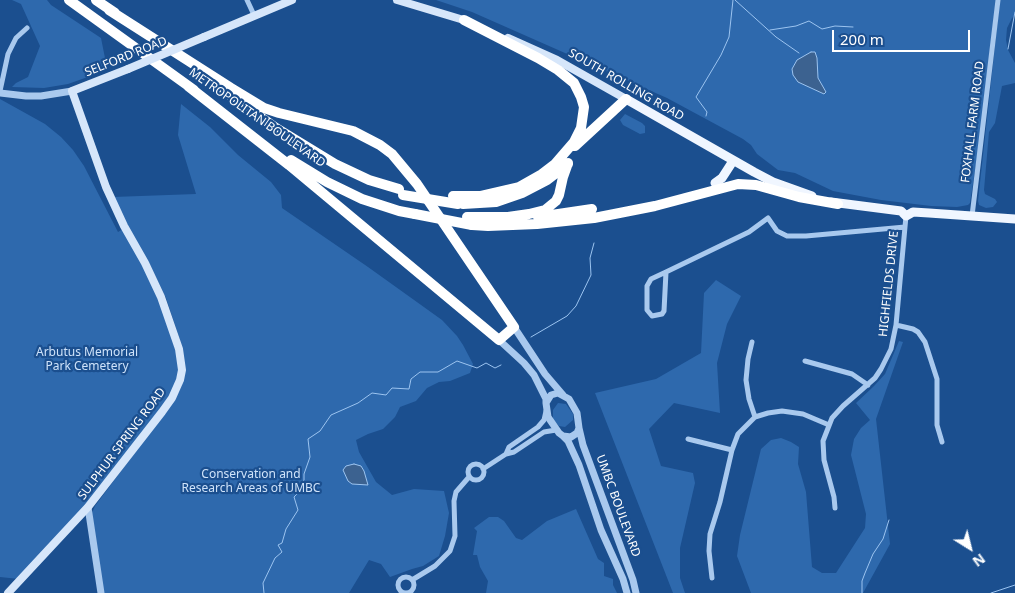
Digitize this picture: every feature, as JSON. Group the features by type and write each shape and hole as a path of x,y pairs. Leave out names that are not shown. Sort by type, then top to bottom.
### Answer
{"highway":[{"name":"METROPOLITAN BOULEVARD","path":"68,0 266,142 327,182 362,199 398,211 509,226 566,222 646,208 685,198"},
{"name":"METROPOLITAN BOULEVARD","path":"96,0 276,128 335,164 401,192 436,195 456,200 480,196 508,190 531,181 555,164"},
{"path":"110,10 264,108 288,116 352,131 392,154 418,184 514,327 500,340 289,165 188,86"},
{"path":"464,20 538,58 558,70 574,83 584,107 581,128 574,142 555,164"},
{"path":"555,164 626,99"},
{"path":"456,200 488,203 516,195 547,180 568,163 559,195 556,201 545,210 529,214 469,221"},
{"path":"685,198 715,183"},
{"path":"685,198 728,186 748,184 764,186 799,197 838,204"},
{"path":"469,221 509,221 592,209"}],"main road":[{"path":"254,15 292,0"},
{"name":"SOUTH ROLLING ROAD","path":"397,0 464,20 543,53 733,161 788,188 847,208 906,216 946,214"},
{"name":"SELFORD ROAD","path":"72,91 254,15"},
{"name":"SULPHUR SPRING ROAD","path":"8,593 88,507 172,398 182,370 179,349 161,297 106,187 72,91"},
{"path":"715,183 722,178 733,161"},
{"name":"SOUTH ROLLING ROAD","path":"838,204 844,202 933,210 946,214 1015,219"}],"street":[{"path":"247,0 254,15"},
{"name":"FOXHALL FARM ROAD","path":"972,216 998,0"},
{"path":"0,92 8,54 16,38 27,28"},
{"name":"SELFORD ROAD","path":"0,92 41,96 72,91"},
{"name":"HIGHFIELDS DRIVE","path":"835,508 822,451 823,441 829,425 837,412 868,384 881,369 891,349 896,325 906,216"},
{"path":"666,272 664,311 662,314 652,316 646,310 647,286 651,279 749,232 768,218 777,231 787,236 905,227"},
{"path":"896,325 913,329 918,332 925,342 937,379 937,425 942,442"},
{"path":"514,327 545,374 574,406 579,420 579,428 575,435 563,436 550,422 546,411"},
{"path":"500,340 534,375 546,399 544,420 538,427 509,447 506,454"},
{"path":"752,342 746,380 749,399 755,417"},
{"path":"805,361 852,374 868,384"},
{"path":"546,403 553,394 563,395"},
{"path":"712,578 708,551 710,534 738,434 755,417 768,413 791,412 803,414 829,425"},
{"name":"UMBC BOULEVARD","path":"579,428 583,445 633,580 636,593"},
{"path":"483,469 506,454 514,452 544,432 556,430"},
{"name":"UMBC BOULEVARD","path":"563,436 568,441 579,465 601,530 628,593"},
{"path":"688,439 732,450"},
{"path":"412,580 445,557 452,547 455,536 454,501 456,492 469,477 468,470 472,466 477,465 483,469"},
{"path":"469,477 476,480 481,478 484,474 483,469"},
{"path":"88,507 101,593"}],"green space":[{"path":"12,0 47,0 51,5 101,38 107,68 99,73 68,84 44,88 12,87 28,77 40,46 21,4"},
{"path":"436,0 996,0 970,203 957,207 931,206 881,200 833,191 795,173 778,170 757,154 751,145 743,139 667,98 472,12"},
{"path":"1000,0 1015,0 1015,15 1007,28 1006,40 1008,50 1015,63 1015,83 1002,86 995,123 989,132 984,190 985,194 997,202 993,207 986,208 979,205 978,201"},
{"name":"Arbutus Memorial Park Cemetery","path":"0,99 45,124 61,137 84,166 118,232 123,229 143,264 159,299 179,361 178,378 170,396 89,502 19,579 0,577"},
{"name":"Conservation and Research Areas of UMBC","path":"181,104 210,127 238,155 271,182 281,195 282,208 442,320 457,336 473,364 470,373 450,381 439,382 427,388 416,401 400,407 395,417 383,429 356,440 359,452 376,482 392,495 414,489 444,491 449,513 445,536 439,556 423,566 390,577 381,564 369,560 349,593 103,593 92,513 95,506 176,397 182,385 180,340 166,298 113,197 196,194 178,135"},
{"path":"625,114 642,123 645,126 645,133 640,134 623,125 620,120"},
{"path":"716,280 741,296 727,324 717,363 720,413 674,403 649,429 661,466 693,473 695,483 680,548 680,578 685,593 673,593 595,393 656,379 701,353 704,293"},
{"path":"899,341 903,342 876,419 890,544 863,593 751,593 737,556 740,535 761,449 771,440 781,438 799,447 798,464 806,492 812,567 822,573 836,573 865,528 866,514 851,455 854,439 861,428 870,420 856,403 885,374"},
{"path":"558,403 566,404 573,414 573,420 565,427 559,426 553,420 553,410"},
{"path":"576,509 598,559 604,563 604,576 613,579 613,585 617,593 486,593 488,581 480,567 477,555 473,555 477,531 474,528 489,517 498,517 504,521 516,538 522,540 547,521"}],"shaded area":[{"path":"811,52 815,52 817,58 818,78 826,92 824,94 798,82 793,75 792,69 797,60"},
{"path":"354,464 361,466 368,485 352,484 348,481 343,470 346,466"}],"waterway":[{"path":"706,116 707,112 696,97 721,55 729,37 733,0"},
{"path":"735,0 776,37 799,53"},
{"path":"1008,49 1015,12"},
{"path":"770,30 796,26 809,21 822,29 835,26 853,27"},
{"path":"531,337 567,316 576,306 591,275 590,258 594,243"},
{"path":"264,593 263,583 275,558 282,552 278,545 282,543 286,529 298,510 294,497 304,480 304,474 310,457 308,439 320,431 331,415 358,403 372,393 386,395 392,388 409,389 411,379 420,372 438,372 457,361 477,368 486,363 495,368 501,365"},
{"path":"862,593 862,581 873,554 883,539 889,520"},
{"path":"991,593 1015,585"}]}
